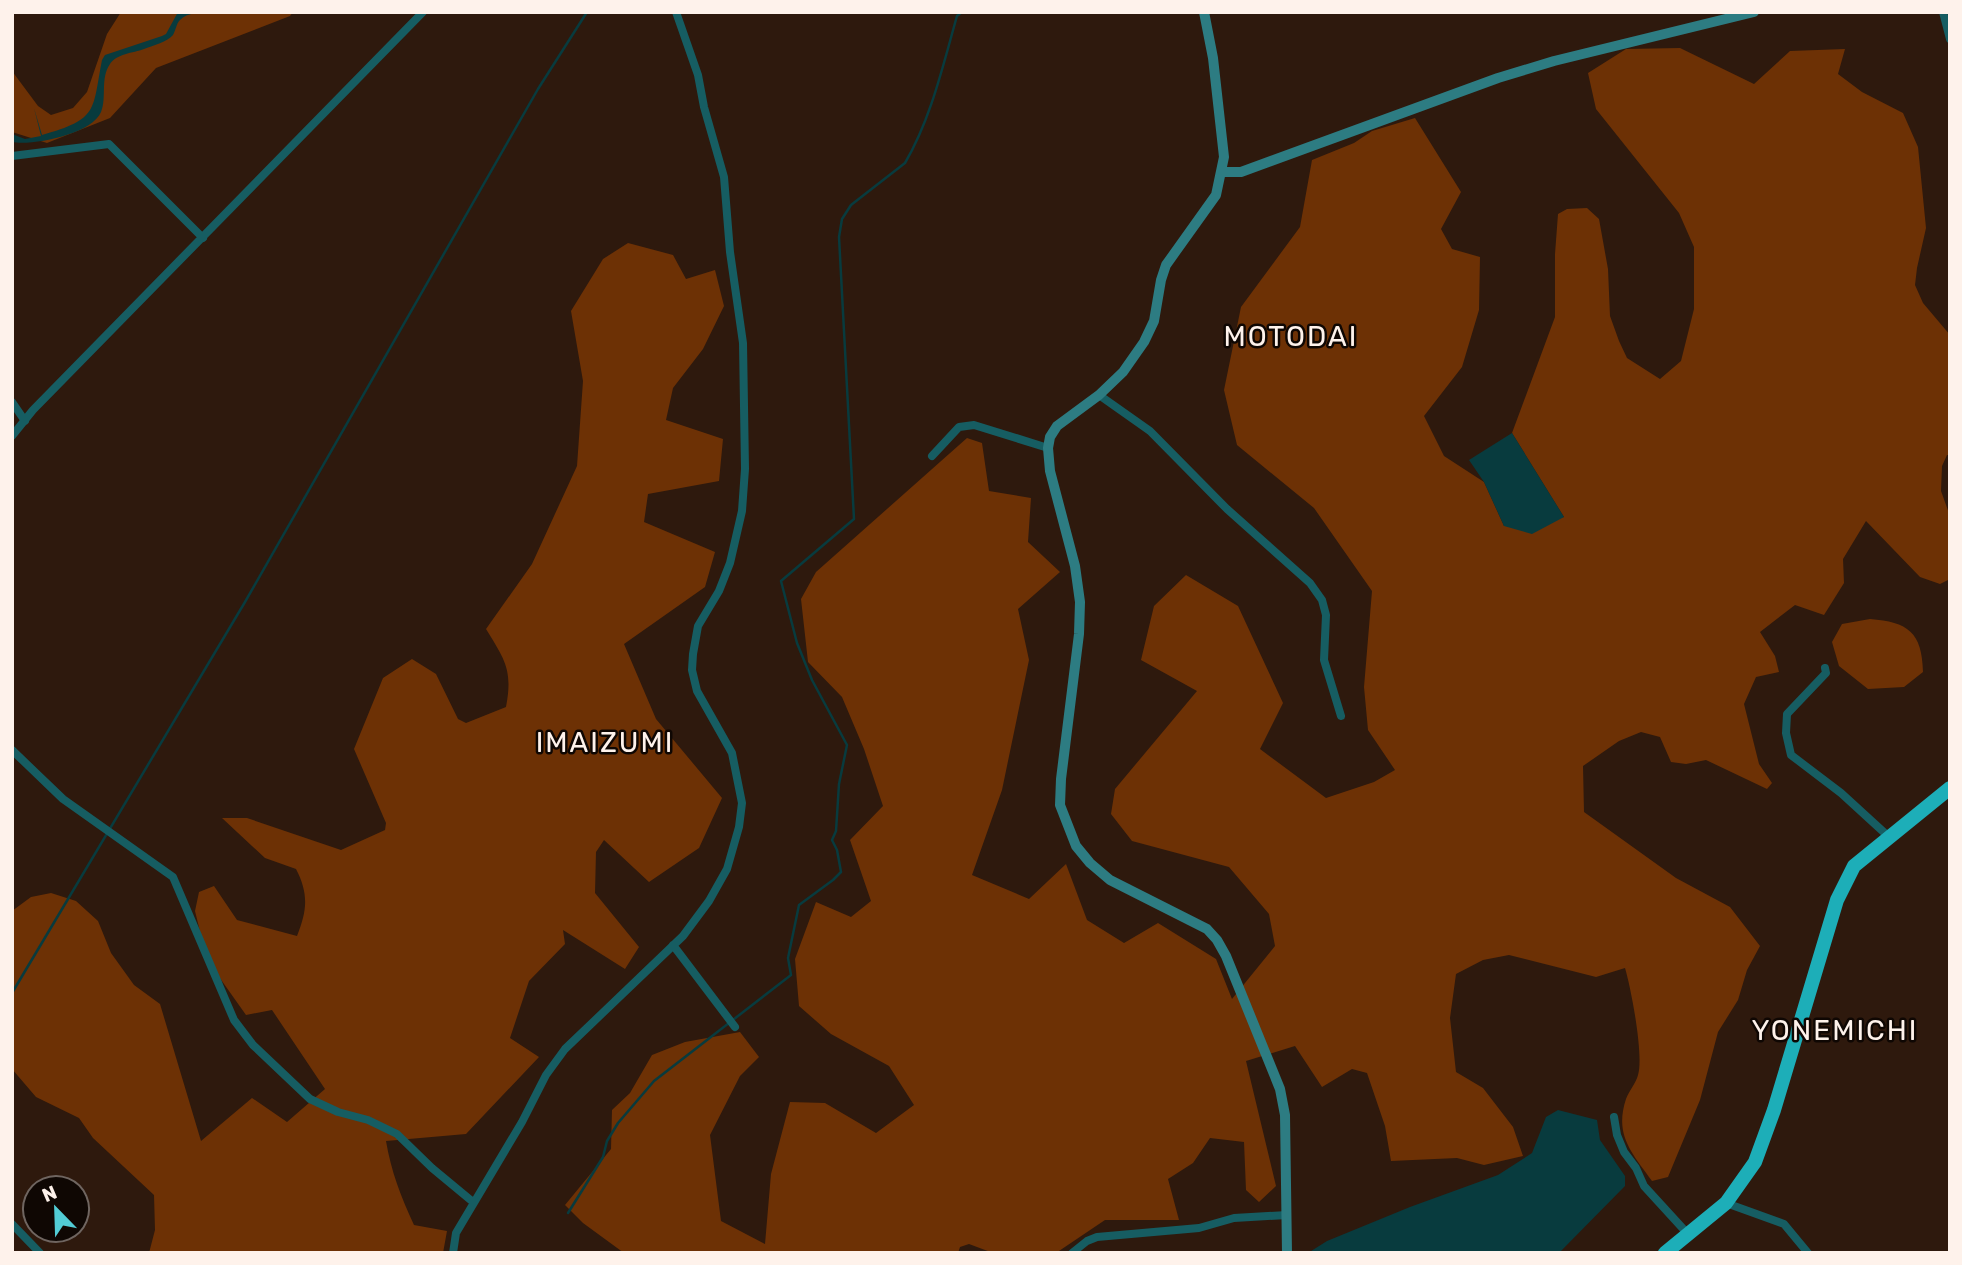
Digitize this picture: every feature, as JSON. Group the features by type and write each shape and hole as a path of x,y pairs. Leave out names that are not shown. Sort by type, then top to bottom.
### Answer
{"highway":[{"path":"1665,1253 1726,1203 1755,1162 1774,1110 1836,900 1854,866 1950,788"}],"street":[{"path":"12,436 423,12"},
{"path":"453,1253 456,1233 510,1143 546,1075 565,1049 673,945 695,920 714,893 732,855 739,827 742,803 732,753 697,691 692,670 698,626 719,591 730,563 742,511 745,469 743,343 730,252 724,177 698,75 676,12"},
{"path":"1203,12 1213,58 1224,157 1216,195 1167,265 1161,280 1154,321 1144,342 1123,372 1099,396 1057,426 1050,437 1048,448 1050,471 1075,565 1080,602 1060,805 1076,846 1090,863 1110,880 1207,929 1226,956 1280,1089 1285,1115 1287,1253"},
{"path":"1222,172 1241,172 1486,82 1554,61 1754,12"},
{"path":"1943,12 1950,39"},
{"path":"12,156 109,144 203,238"},
{"path":"1099,396 1150,431 1227,509 1310,583 1322,600 1326,615 1324,660 1341,716"},
{"path":"12,402 25,421"},
{"path":"932,456 950,434 960,427 974,425 1048,448"},
{"path":"1825,668 1826,673 1812,691 1787,714 1786,733 1791,755 1841,793 1888,836"},
{"path":"12,750 63,799 173,877 234,1020 253,1045 310,1099 397,1133 432,1168 473,1202"},
{"path":"673,945 735,1027"},
{"path":"1614,1116 1617,1135 1624,1152 1636,1168 1644,1186 1687,1233"},
{"path":"1726,1203 1784,1224 1808,1253"},
{"path":"1072,1253 1097,1237 1199,1228 1234,1218 1287,1215"},
{"path":"12,1224 40,1253"}],"shaded area":[{"path":"121,12 293,12 290,16 156,68 110,118 47,143 12,132 12,71 38,106 51,115 73,108 87,92 107,34"},
{"path":"1680,48 1754,84 1790,51 1845,49 1838,74 1862,92 1903,113 1918,147 1926,228 1915,285 1923,303 1950,335 1950,455 1947,455 1942,466 1941,491 1950,516 1950,579 1940,584 1920,577 1866,521 1843,559 1844,583 1824,615 1795,605 1760,632 1775,656 1779,672 1756,677 1744,704 1759,764 1772,783 1767,789 1706,760 1686,764 1671,762 1660,737 1641,732 1619,741 1583,766 1584,812 1676,878 1730,907 1760,946 1747,970 1738,1000 1718,1032 1700,1100 1668,1177 1652,1181 1632,1152 1624,1133 1623,1112 1639,1066 1636,1022 1625,968 1596,977 1509,955 1483,960 1456,974 1450,1018 1456,1072 1483,1088 1513,1127 1523,1156 1484,1165 1457,1158 1391,1161 1385,1126 1367,1073 1352,1069 1322,1087 1295,1046 1246,1061 1276,1186 1259,1202 1246,1190 1244,1142 1210,1138 1193,1163 1168,1179 1179,1220 1105,1220 1056,1253 993,1253 969,1244 960,1247 958,1253 624,1253 583,1223 565,1205 611,1149 612,1110 630,1093 652,1055 685,1042 740,1032 759,1057 740,1076 710,1135 721,1221 765,1244 771,1174 790,1102 825,1103 876,1133 914,1105 889,1066 831,1034 799,1006 795,959 816,902 851,917 871,901 850,840 883,806 864,749 842,697 808,662 801,599 816,572 967,438 982,443 989,491 1031,498 1028,542 1060,572 1018,609 1029,660 1002,790 972,875 1029,899 1066,864 1087,920 1124,943 1158,923 1216,959 1232,999 1275,946 1269,914 1229,867 1132,841 1111,814 1115,789 1197,691 1141,660 1154,606 1186,575 1238,606 1283,703 1260,749 1326,798 1374,782 1395,770 1368,730 1364,687 1372,591 1314,508 1237,445 1224,390 1241,307 1300,227 1312,160 1354,143 1372,131 1415,118 1461,192 1441,229 1452,249 1480,257 1479,310 1462,367 1424,416 1444,456 1484,482 1504,526 1564,517 1512,433 1555,317 1558,214 1567,209 1587,208 1599,219 1608,269 1610,316 1627,358 1660,379 1681,361 1694,309 1694,247 1679,213 1596,109 1588,73 1626,49"},
{"path":"628,243 673,255 686,279 715,270 724,306 703,349 673,388 666,420 723,439 719,481 648,494 644,522 715,552 705,587 624,644 656,719 722,798 699,848 649,882 604,840 596,852 595,893 639,947 625,969 563,930 565,944 529,981 510,1038 539,1057 466,1134 386,1141 397,1184 414,1225 447,1231 443,1253 149,1253 155,1230 154,1195 93,1138 79,1118 36,1097 12,1069 12,911 31,897 51,893 76,901 98,921 111,953 134,985 160,1004 201,1141 252,1098 287,1122 325,1089 272,1010 246,1015 207,960 195,911 199,892 214,886 237,920 297,936 305,910 305,895 296,869 265,858 222,818 247,818 341,850 385,830 386,823 354,749 383,678 412,659 436,674 458,719 466,723 506,707 509,684 506,666 486,629 532,564 577,466 583,381 571,311 603,259"},
{"path":"1870,619 1894,623 1916,638 1920,647 1923,672 1904,687 1868,689 1839,666 1832,642 1842,624"}],"water":[{"path":"178,12 211,12 183,17 167,40 120,56 113,61 105,75 103,106 95,120 86,127 61,137 34,142 12,142 12,134 25,139 41,136 34,108 42,135 83,118 94,102 105,55 166,34"},
{"path":"1512,433 1564,517 1532,534 1504,526 1484,482 1469,460"},
{"path":"1558,1110 1597,1120 1600,1140 1625,1176 1625,1186 1559,1253 1308,1253 1327,1241 1498,1175 1532,1153 1546,1117"}],"waterway":[{"path":"12,993 245,602 538,89 587,12"},
{"path":"568,1213 603,1157 607,1141 618,1123 654,1081 791,975 788,958 799,905 841,872 837,850 832,840 836,831 839,784 847,745 812,680 797,643 781,581 854,519 839,237 842,219 851,205 905,163 929,110 957,16 962,12"}],"district":[{"name":"MOTODAI","path":"1291,336"},
{"name":"IMAIZUMI","path":"605,742"},
{"name":"YONEMICHI","path":"1835,1030"}]}
